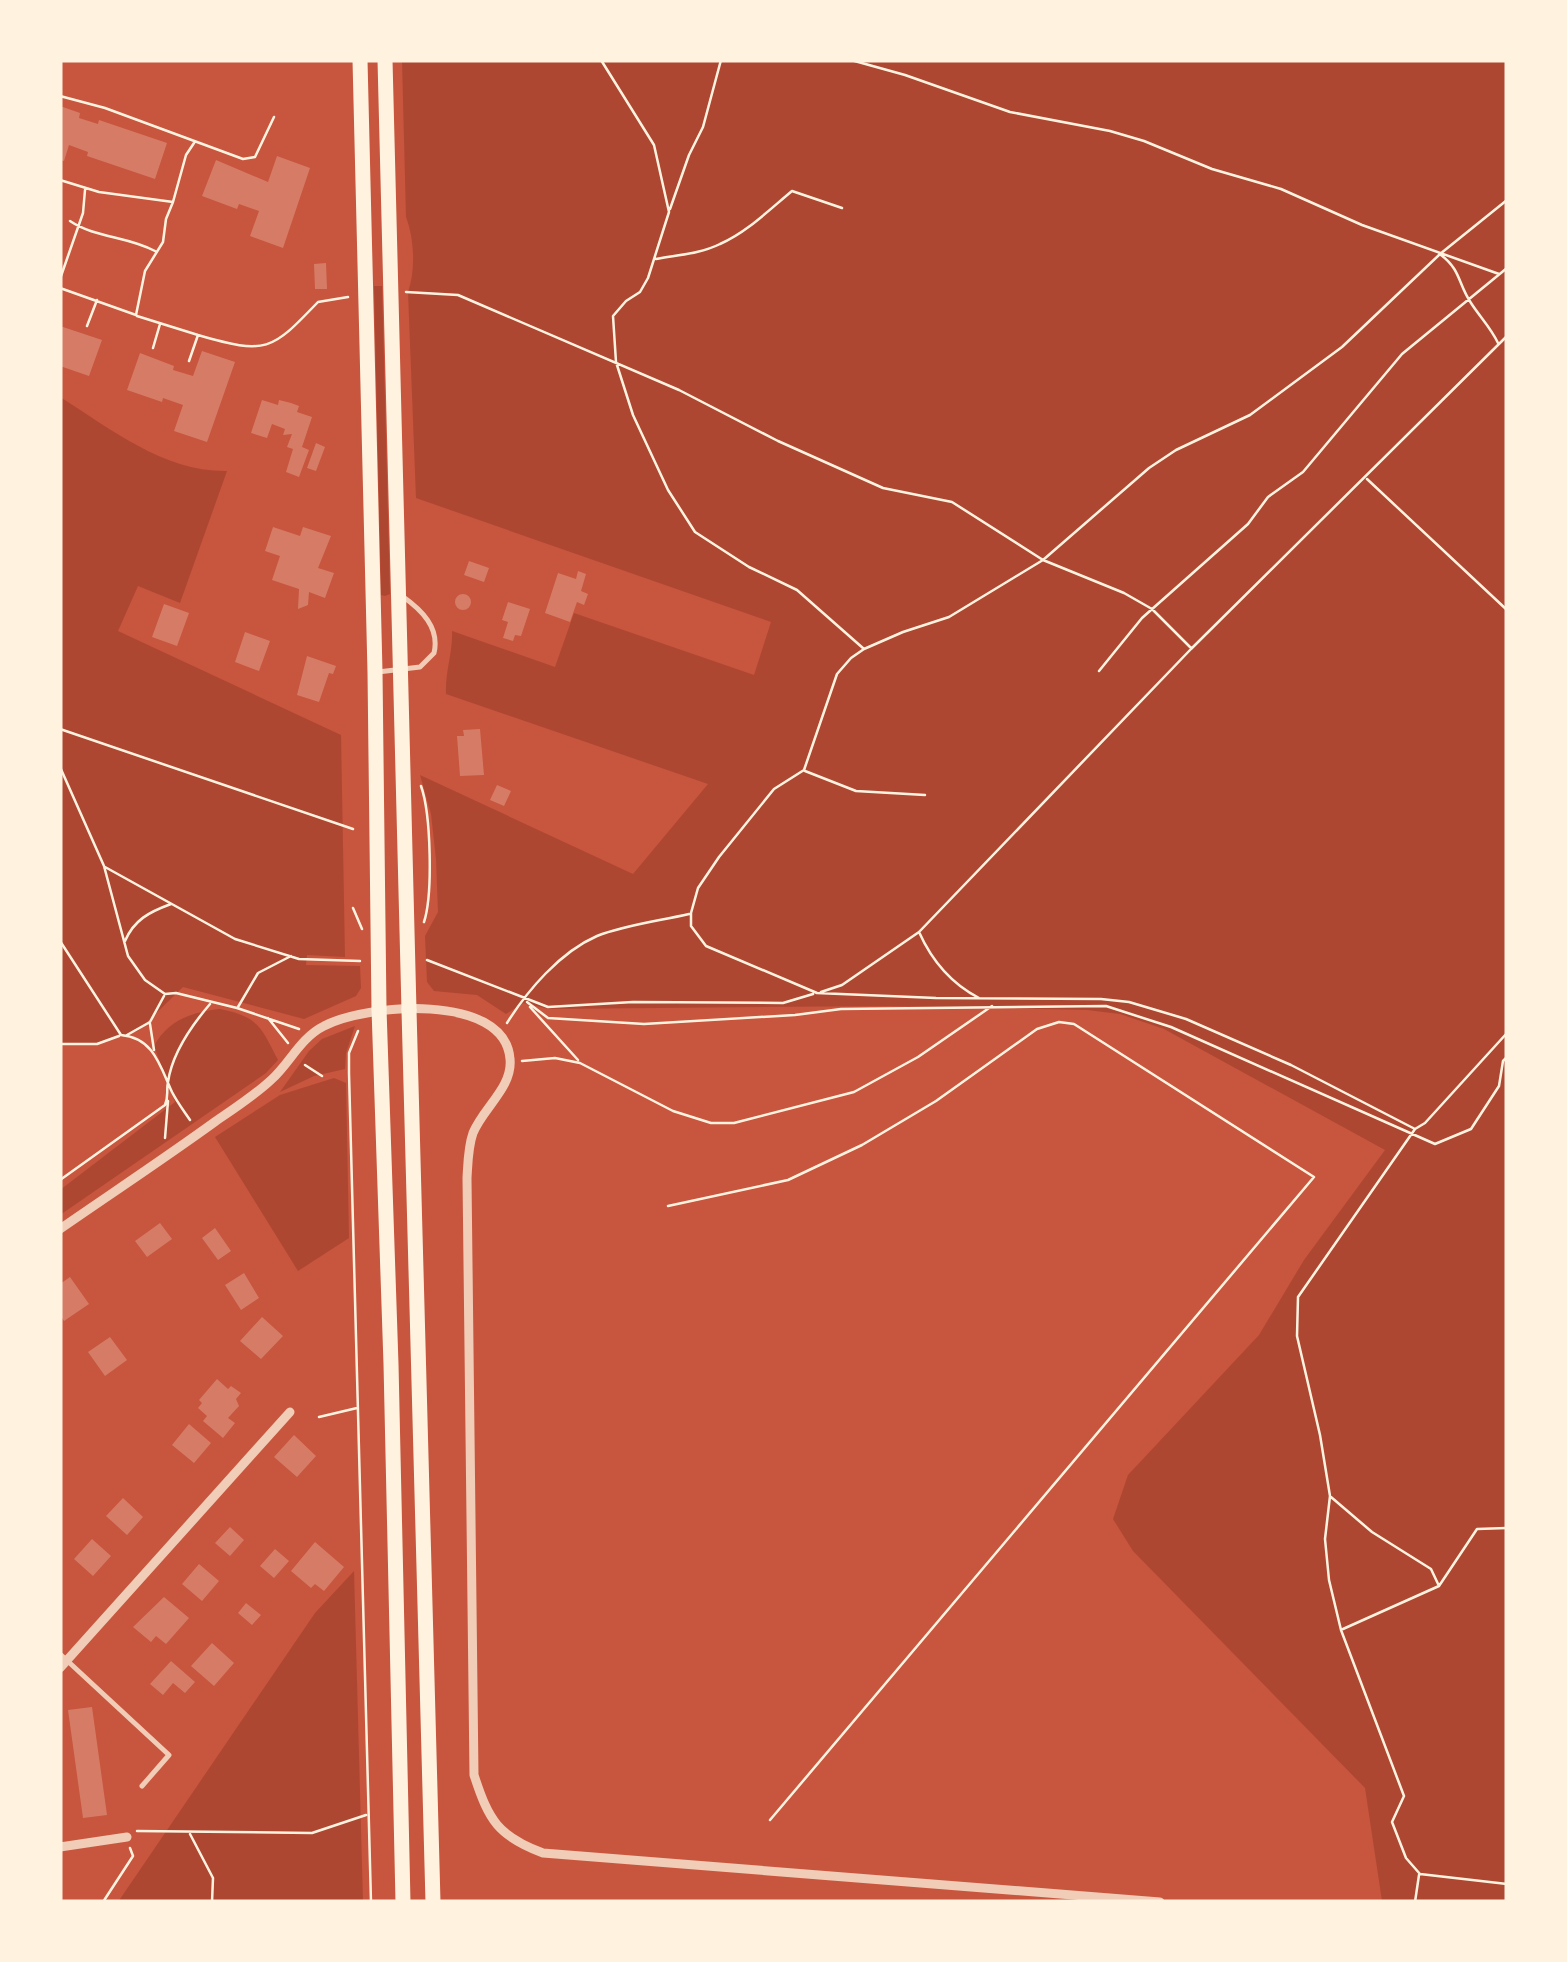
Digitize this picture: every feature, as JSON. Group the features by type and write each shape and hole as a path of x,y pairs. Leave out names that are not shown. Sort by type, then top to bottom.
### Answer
{"main road":[{"path":"360,60 378,972 403,1902"},
{"path":"385,60 433,1902"}],"street":[{"path":"60,1230 274,1078 321,1027 379,1009 453,1012 493,1026 511,1062 507,1080 474,1132 467,1178 474,1776 490,1817 513,1841 543,1852 1160,1902"},
{"path":"62,1661 290,1412"},
{"path":"60,1847 127,1837"}],"lane":[{"path":"375,672 401,671 428,662 436,643 434,629 398,592"},
{"path":"62,1661 170,1755 142,1786"}],"path":[{"path":"601,60 654,145 669,212"},
{"path":"721,60 703,127 688,154 654,259 640,292 613,316 616,362 633,414 668,490 695,532 749,568 796,590 864,649"},
{"path":"850,60 1010,112 1144,141 1212,170 1281,188 1362,225 1499,274"},
{"path":"60,96 105,108 232,157 255,156 274,116"},
{"path":"136,315 145,271 163,242 186,155 195,141"},
{"path":"60,180 86,189 173,202"},
{"path":"60,279 83,213 86,189"},
{"path":"654,259 722,244 760,220 764,212 792,191 842,208"},
{"path":"1415,1129 1291,1065 1186,1018 1129,1002 1101,999 817,993 706,946 691,926 691,913 698,888 719,857 774,788 804,770 837,674 864,649 949,618 1043,560 1150,468 1176,450 1250,415 1342,346 1440,254 1507,200"},
{"path":"70,220 156,251"},
{"path":"60,254 66,257"},
{"path":"1440,254 1455,266 1468,300 1499,344"},
{"path":"1098,671 1152,609 1248,524 1268,497 1303,472 1402,354 1507,268"},
{"path":"60,296 61,288 198,335 231,344 263,346 301,324 318,302 366,298"},
{"path":"405,292 458,295 616,362 883,488 952,502 1043,560 1124,593 1152,609 1191,649"},
{"path":"87,326 98,299"},
{"path":"153,348 161,323"},
{"path":"189,361 198,335"},
{"path":"427,960 548,1006 783,1003 842,985 919,932 1191,649 1507,336"},
{"path":"1366,478 1507,610"},
{"path":"60,729 354,829"},
{"path":"60,766 104,866 128,956 144,980 165,994 176,993 237,1008 293,1026 308,1037"},
{"path":"804,770 856,790 925,795"},
{"path":"416,776 425,808 430,894 421,934"},
{"path":"104,866 235,939 310,960 360,961"},
{"path":"124,943 130,928 148,913 171,904"},
{"path":"500,1034 522,998 594,937 691,913"},
{"path":"919,932 930,958 962,989 980,999"},
{"path":"60,941 120,1036 138,1039 154,1051"},
{"path":"421,949 422,964"},
{"path":"237,1008 258,973 290,956"},
{"path":"60,1044 97,1044 129,1035 150,1022 165,994"},
{"path":"522,998 548,1018 644,1024 794,1015 841,1008 1106,1006 1171,1028 1435,1144 1471,1130 1499,1086 1507,1057"},
{"path":"522,998 580,1064"},
{"path":"163,1158 168,1080 182,1044 212,1002"},
{"path":"511,1062 555,1058 580,1064 689,1117 734,1124 854,1092 918,1058 993,1006"},
{"path":"361,1012 349,1053 371,1902"},
{"path":"150,1022 154,1051 174,1096 200,1132"},
{"path":"668,1206 788,1180 848,1152 936,1101 1037,1030 1059,1022 1074,1024 1314,1178 770,1820"},
{"path":"1507,1033 1425,1123 1415,1129 1298,1298 1297,1336 1330,1496 1325,1539 1329,1580 1341,1630 1404,1796 1392,1822 1406,1858 1420,1874 1507,1884"},
{"path":"60,1180 142,1124 168,1100"},
{"path":"319,1417 359,1407"},
{"path":"1330,1496 1372,1532 1431,1569 1439,1586"},
{"path":"1341,1630 1439,1586 1477,1529 1507,1528"},
{"path":"104,1902 133,1856 127,1837 138,1830 312,1833 369,1814"},
{"path":"188,1831 213,1878 212,1902"},
{"path":"1415,1902 1420,1874"}],"shaded area":[{"path":"402,60 1507,60 1507,1902 1382,1901 1365,1788 1133,1551 1113,1519 1128,1475 1259,1335 1304,1260 1385,1150 1164,1029 1120,1014 889,1006 549,1009 523,1003 506,1014 477,995 434,991 427,982 425,936 438,912 431,814 420,775 633,874 708,784 446,694 452,631 555,667 574,613 754,675 771,622 416,498 408,292 413,254 406,217"},
{"path":"374,286 382,286 390,594 385,596 381,595"},
{"path":"60,397 160,456 204,469 227,471 180,603 138,586 118,631 341,735 345,957 307,955 306,965 360,966 361,988 356,996 304,1019 183,987 138,1031 97,1044 60,1044"},
{"path":"220,1009 257,1025 278,1060 266,1073 60,1215 60,1190 175,1102 154,1046 160,1037 182,1019"},
{"path":"355,1026 345,1069 314,1076 280,1092 322,1039"},
{"path":"334,1078 346,1083 349,1238 298,1271 215,1137 280,1095"},
{"path":"354,1571 363,1902 118,1902 315,1613"}],"building":[{"path":"60,106 80,113 79,118 98,124 99,120 167,143 155,179 87,156 88,152 69,145 64,161 60,160"},
{"path":"277,156 310,168 283,248 250,236 259,211 239,204 237,209 202,196 216,160 268,182"},
{"path":"326,263 327,289 315,289 314,264"},
{"path":"60,326 102,340 89,376 60,366"},
{"path":"202,351 235,362 207,442 174,431 183,405 127,390 140,353 193,376"},
{"path":"262,400 278,405 279,400 291,403 299,406 297,412 312,417 302,447 309,450 299,477 286,472 293,449 287,447 292,434 283,435 285,429 272,424 267,438 251,433"},
{"path":"316,443 325,447 316,471 307,468"},
{"path":"273,527 300,536 303,527 331,536 318,568 334,573 325,598 309,592 308,605 298,609 299,589 272,580 280,556 265,551"},
{"path":"469,561 489,568 484,582 464,575"},
{"path":"578,571 586,574 581,591 588,594 584,605 577,602 570,622 545,613 558,573 576,579"},
{"path":"463,594 471,602 463,610 455,602"},
{"path":"508,602 530,609 521,636 515,635 513,641 503,638 508,622 502,620"},
{"path":"164,604 189,613 177,646 152,637"},
{"path":"245,632 270,641 259,671 235,662"},
{"path":"307,656 336,666 333,674 329,673 319,702 297,695"},
{"path":"480,729 484,775 460,776 457,736 464,736 463,730"},
{"path":"497,785 511,791 504,806 490,800"},
{"path":"160,1223 172,1239 147,1257 135,1241"},
{"path":"215,1228 231,1251 218,1260 202,1238"},
{"path":"244,1273 259,1298 241,1310 225,1285"},
{"path":"70,1277 89,1304 64,1321 60,1315 60,1284"},
{"path":"262,1317 283,1336 261,1359 240,1341"},
{"path":"110,1337 127,1360 105,1376 88,1352"},
{"path":"217,1379 228,1389 231,1386 241,1393 236,1399 239,1406 228,1418 235,1423 223,1438 203,1421 207,1416 198,1408 202,1403 199,1400"},
{"path":"189,1424 211,1443 194,1463 172,1445"},
{"path":"294,1435 316,1456 297,1477 274,1457"},
{"path":"123,1498 143,1517 127,1535 106,1516"},
{"path":"230,1527 244,1540 230,1556 215,1543"},
{"path":"92,1539 111,1556 93,1576 74,1559"},
{"path":"315,1542 344,1567 324,1591 315,1584 311,1588 291,1571"},
{"path":"275,1549 289,1561 274,1578 260,1566"},
{"path":"199,1564 219,1581 202,1601 182,1584"},
{"path":"164,1597 189,1618 166,1644 156,1636 151,1642 133,1627"},
{"path":"246,1603 261,1615 252,1625 238,1613"},
{"path":"212,1643 234,1663 214,1686 191,1666"},
{"path":"171,1661 195,1682 185,1693 173,1683 163,1695 150,1684"},
{"path":"92,1707 107,1815 83,1818 68,1710"}]}
